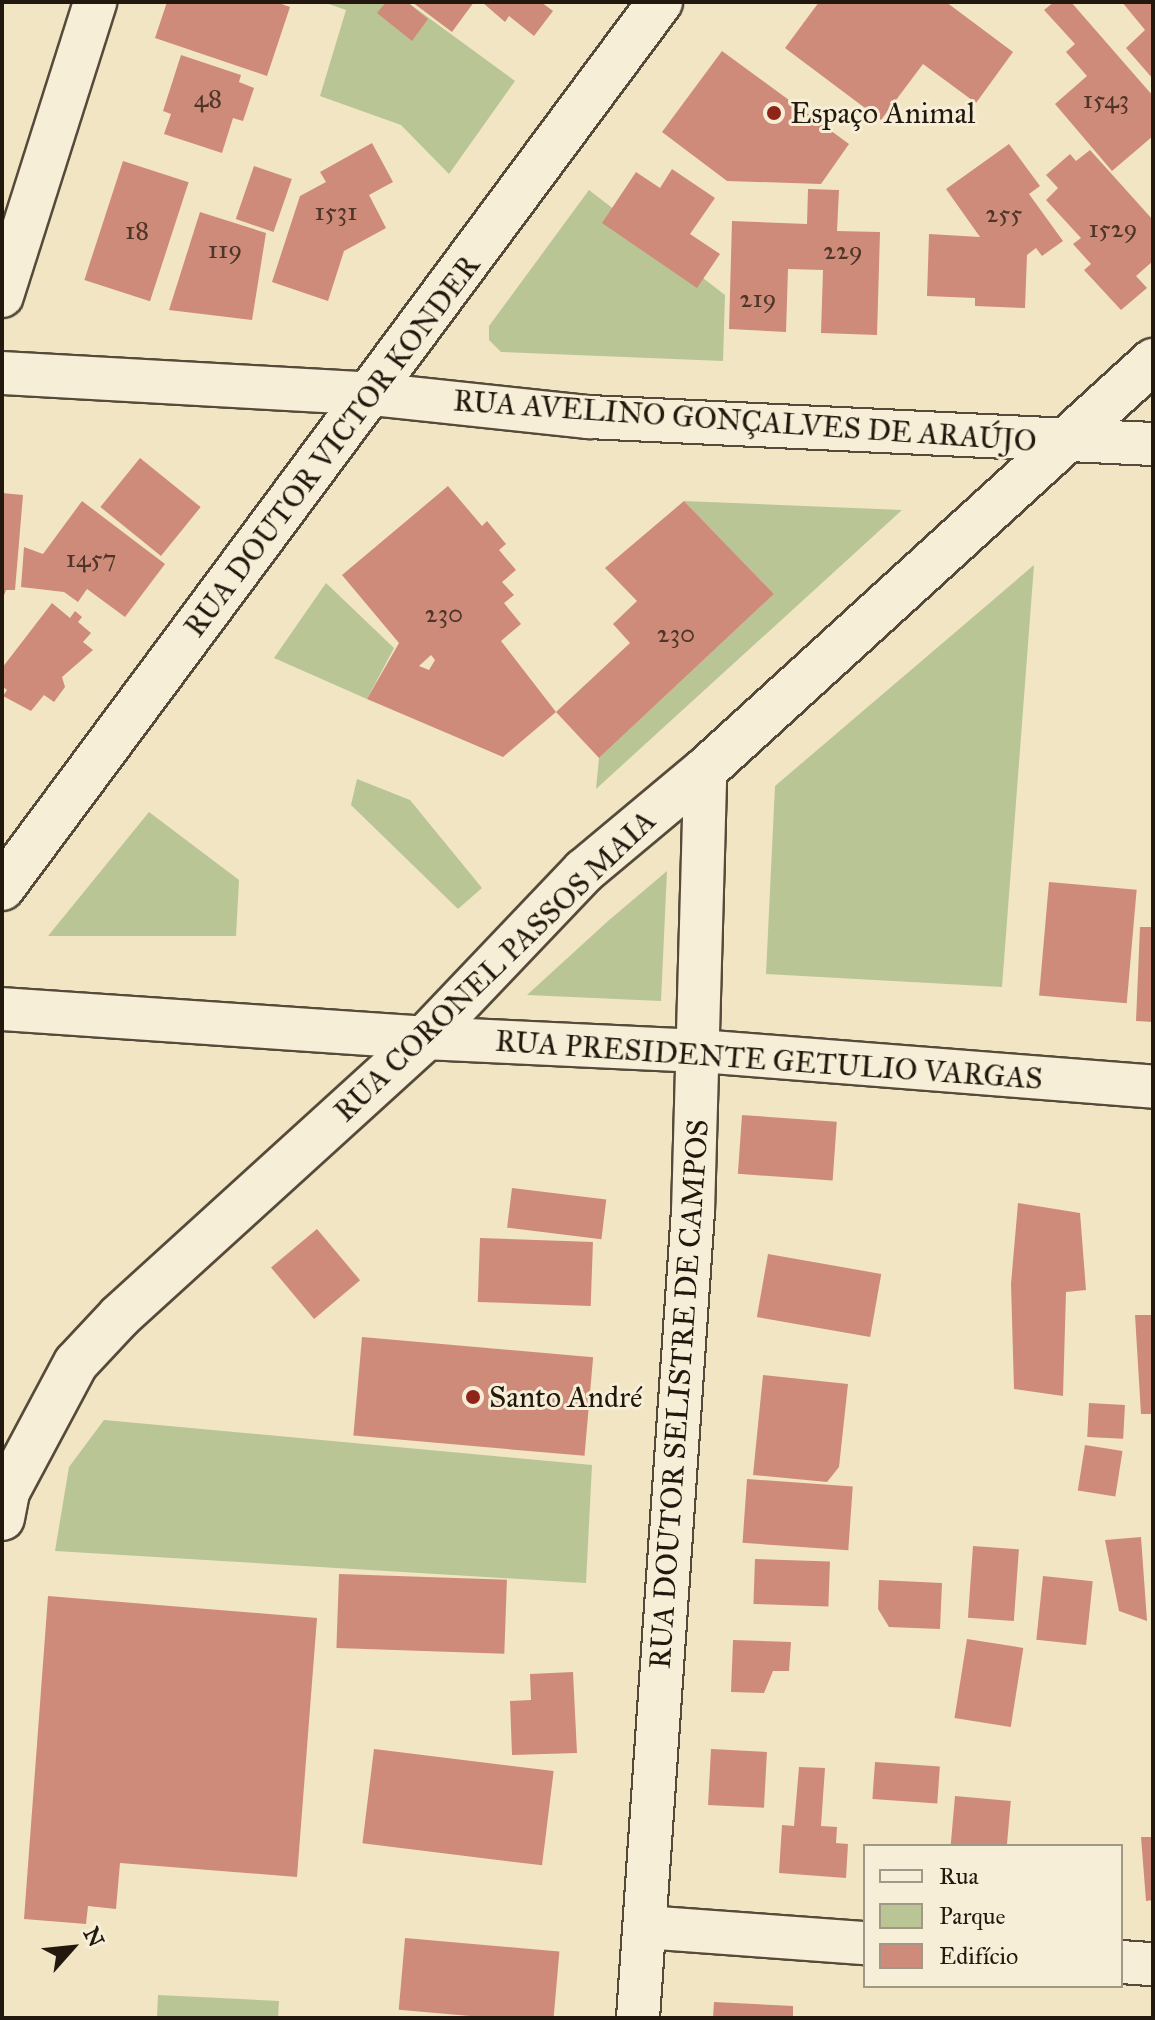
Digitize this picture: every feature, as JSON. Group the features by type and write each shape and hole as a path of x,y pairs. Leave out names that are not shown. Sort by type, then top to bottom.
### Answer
{"main road":[{"name":"RUA DOUTOR VICTOR KONDER","path":"2,888 373,394 660,2"},
{"name":"RUA CORONEL PASSOS MAIA","path":"2,1518 7,1492 76,1363 120,1316 425,1038 584,871 705,770 1153,361"}],"street":[{"path":"2,296 95,2"},
{"name":"RUA AVELINO GONÇALVES DE ARAÚJO","path":"2,373 373,394 573,416 928,430 1064,441 1153,444"},
{"name":"RUA DOUTOR SELISTRE DE CAMPOS","path":"638,2018 700,1051 705,770"},
{"name":"RUA PRESIDENTE GETULIO VARGAS","path":"2,1009 425,1038 700,1051 1153,1087"},
{"path":"645,1927 863,1943"},
{"path":"1123,1962 1153,1964"}],"green space":[{"path":"323,2 407,2 515,81 449,174 401,125 320,96 346,10"},
{"path":"589,190 725,295 723,361 501,352 489,340 489,326"},
{"path":"684,501 902,510 596,789 599,758 774,594"},
{"path":"1034,565 1002,987 766,974 775,786"},
{"path":"326,583 394,648 367,699 274,658"},
{"path":"357,779 410,800 482,888 458,909 351,805"},
{"path":"149,812 239,880 236,936 48,936"},
{"path":"667,871 661,1001 527,995 608,921"},
{"path":"104,1420 592,1465 586,1583 55,1551 69,1467"},
{"path":"158,1995 279,2001 278,2018 157,2018"}],"building":[{"path":"167,2 276,2 290,7 267,76 155,38"},
{"path":"386,2 407,2 428,19 412,41 377,13"},
{"path":"412,2 474,2 452,32"},
{"path":"482,2 541,2 553,11 534,36 509,16 505,22"},
{"path":"819,2 946,2 1013,52 976,103 923,64 881,120 785,48"},
{"path":"1054,2 1071,2 1153,96 1153,136 1112,171 1055,104 1087,76 1066,52 1075,44 1044,10"},
{"path":"1122,2 1153,2 1153,79 1126,48 1145,30"},
{"name":"Espaço Animal","path":"722,51 849,144 821,184 727,181 662,132"},
{"path":"181,55 241,75 239,82 254,88 243,121 233,118 222,153 164,134 171,114 163,111"},
{"path":"372,143 393,182 369,195 386,228 344,251 328,301 272,282 300,196 326,182 320,172"},
{"path":"1009,144 1040,186 1029,194 1063,241 1042,256 1036,248 1027,255 1025,308 975,306 975,298 927,296 929,234 980,237 946,189"},
{"path":"1090,150 1153,220 1153,261 1136,276 1147,288 1121,310 1084,270 1091,264 1073,244 1081,238 1046,200 1058,188 1046,175 1070,154 1076,161"},
{"path":"123,161 189,182 150,301 84,280"},
{"path":"254,166 292,179 274,232 236,219"},
{"path":"672,169 715,198 690,234 720,254 697,288 602,223 636,172 660,188"},
{"path":"808,189 839,190 837,231 880,232 877,335 821,333 823,270 788,269 786,332 729,329 732,221 807,224"},
{"path":"200,212 266,233 252,320 169,310"},
{"path":"140,458 201,507 161,556 100,507"},
{"path":"448,486 482,526 487,521 506,544 499,550 516,570 502,582 514,595 504,603 521,624 501,641 556,712 503,757 367,699 399,643 342,575","holes":["431,655 435,660 429,670 419,666"]},
{"path":"2,493 23,495 15,590 6,590 2,601"},
{"path":"82,501 165,564 125,617 87,589 78,602 64,592 21,587 24,547 43,554"},
{"path":"684,501 774,594 599,758 556,712 630,643 613,624 637,601 605,568"},
{"path":"52,603 70,618 75,611 82,617 78,622 91,633 83,642 93,650 62,677 65,687 54,702 44,695 31,711 3,696 7,690 2,686 2,668"},
{"path":"1049,882 1137,890 1127,1003 1039,996"},
{"path":"1140,927 1153,927 1153,1022 1136,1021"},
{"path":"742,1115 837,1122 833,1180 738,1174"},
{"path":"512,1188 606,1200 601,1239 507,1228"},
{"path":"1018,1203 1080,1213 1086,1290 1066,1292 1063,1396 1014,1389 1011,1284"},
{"path":"317,1229 360,1280 314,1319 271,1268"},
{"path":"480,1238 593,1242 591,1306 478,1302"},
{"path":"768,1254 881,1274 870,1337 757,1317"},
{"path":"1135,1315 1153,1315 1153,1414 1141,1414"},
{"name":"Santo André","path":"362,1337 593,1357 584,1456 353,1436"},
{"path":"763,1375 848,1384 839,1467 827,1482 753,1475"},
{"path":"1089,1403 1125,1405 1123,1439 1087,1437"},
{"path":"1085,1445 1123,1451 1115,1496 1078,1490"},
{"path":"747,1479 853,1486 848,1550 743,1543"},
{"path":"1141,1537 1147,1621 1119,1611 1105,1540"},
{"path":"973,1546 1019,1549 1014,1621 968,1618"},
{"path":"755,1559 830,1562 828,1607 753,1604"},
{"path":"339,1574 507,1580 504,1654 336,1648"},
{"path":"1043,1576 1093,1581 1086,1645 1036,1640"},
{"path":"879,1580 942,1583 940,1629 889,1627 878,1609"},
{"path":"48,1596 317,1618 297,1877 120,1863 116,1909 88,1906 86,1924 24,1919"},
{"path":"967,1639 1023,1648 1011,1727 954,1718"},
{"path":"733,1640 791,1642 789,1671 773,1671 764,1693 731,1692"},
{"path":"573,1672 577,1753 512,1755 510,1701 531,1700 530,1674"},
{"path":"374,1749 554,1771 542,1865 362,1843"},
{"path":"711,1749 767,1752 764,1808 708,1805"},
{"path":"875,1762 940,1767 937,1803 872,1799"},
{"path":"799,1767 825,1768 821,1826 837,1827 836,1843 848,1844 846,1878 779,1873 782,1825 794,1826"},
{"path":"955,1796 1011,1801 1007,1844 951,1844"},
{"path":"1141,1837 1153,1837 1153,1900 1146,1901"},
{"path":"405,1938 559,1952 554,2018 493,2018 399,2010"},
{"path":"714,2002 793,2006 793,2018 713,2018"}],"place":[{"name":"Espaço Animal","path":"774,113"},
{"name":"Santo André","path":"473,1397"}]}
